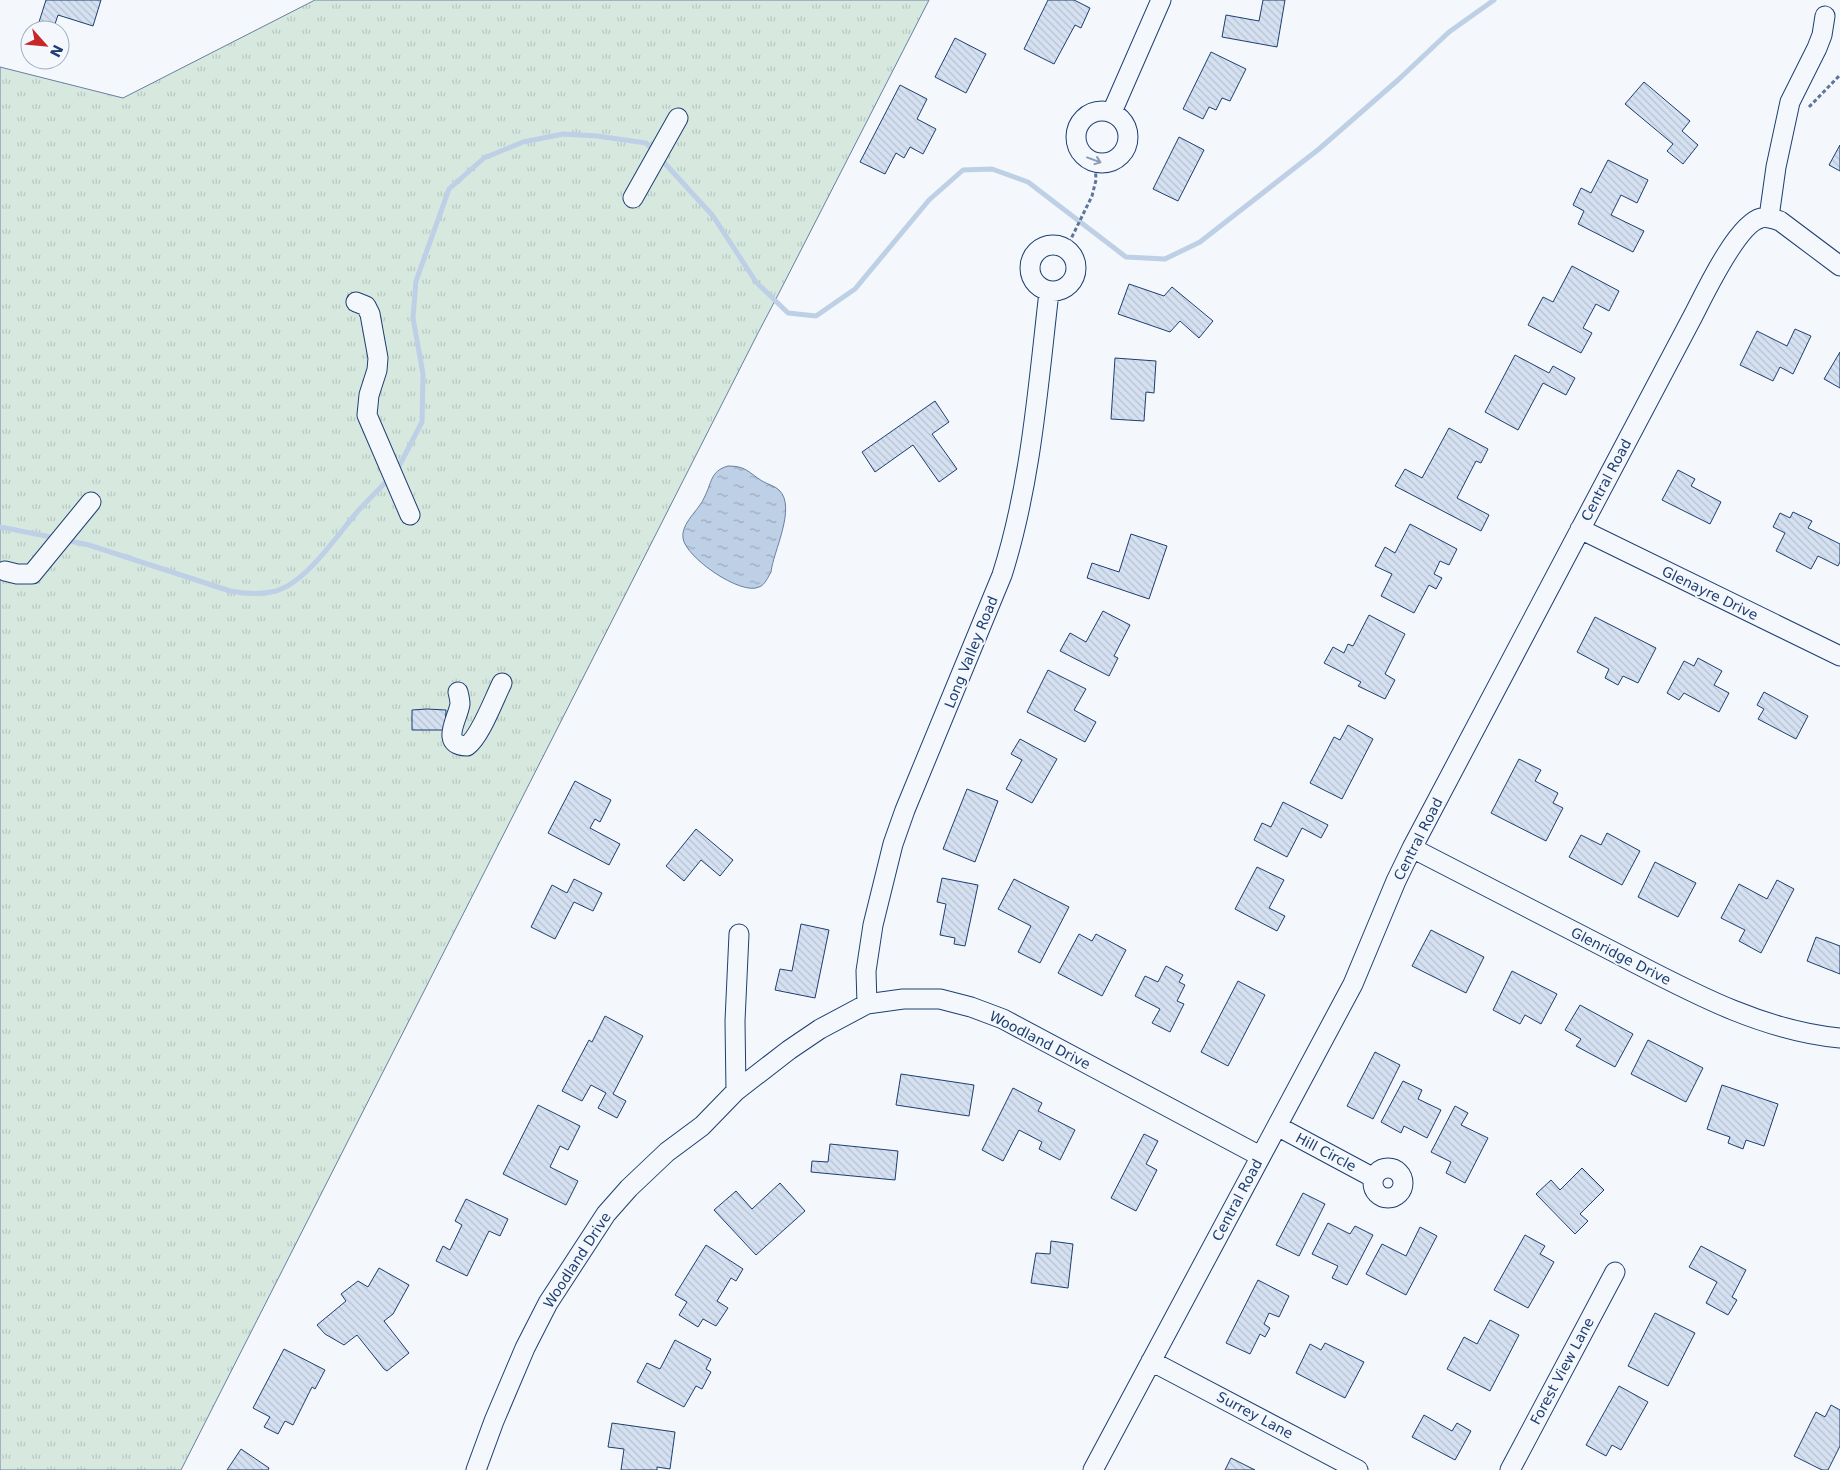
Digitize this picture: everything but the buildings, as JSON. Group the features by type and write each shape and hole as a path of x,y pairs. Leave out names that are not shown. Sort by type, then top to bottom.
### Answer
{"street":[{"path":"1112,112 1161,0"},
{"path":"1825,16 1822,35 1790,102 1764,218 1780,221 1840,266"},
{"path":"1094,111 1112,112 1120,116 1126,123 1129,141 1126,149 1113,161 1104,163 1088,160 1078,148 1076,140 1080,122 1094,111"},
{"path":"634,198 673,125"},
{"name":"Central Road","path":"1093,1470 1353,984 1396,881 1412,848 1702,300 1736,238 1749,224 1764,218"},
{"path":"1069,243 1075,262 1074,277 1064,289 1057,292 1049,292 1036,285 1030,271 1030,263 1038,250 1044,247 1069,243"},
{"name":"Long Valley Road","path":"868,1004 866,971 873,926 892,844 1002,576 1011,547 1019,514 1032,433 1049,292"},
{"path":"356,302 366,306 378,358 369,395 367,415 406,508"},
{"path":"5,571 17,574 32,574 91,502"},
{"name":"Glenayre Drive","path":"1580,529 1840,656"},
{"path":"458,692 460,702 451,731 452,738 457,743 467,746 478,733 502,683"},
{"name":"Glenridge Drive","path":"1412,848 1679,986 1737,1013 1787,1029 1840,1038"},
{"path":"736,1091 735,1022 738,934"},
{"name":"Woodland Drive","path":"476,1470 494,1421 525,1348 548,1304 606,1214 629,1188 667,1152 702,1126 736,1091 804,1040 868,1004 903,999 940,999 971,1007 1003,1019 1260,1156"},
{"name":"Hill Circle","path":"1278,1126 1374,1178"},
{"name":"Forest View Lane","path":"1510,1470 1614,1272"},
{"name":"Surrey Lane","path":"1151,1361 1358,1470"}],"path":[{"path":"1786,121 1806,109 1840,75"},
{"path":"1069,243 1092,196 1096,180 1095,162"}],"green space":[{"path":"315,0 929,0 181,1470 0,1470 0,67 123,98"}],"water":[{"path":"728,466 746,470 779,490 784,498 786,507 785,518 771,572 765,583 759,587 740,586 715,573 693,555 683,538 685,527 702,503 712,478 722,468"}],"waterway":[{"path":"660,158 713,216 756,282 788,313 816,316 855,289 929,200 963,170 992,169 1028,182 1126,257 1165,259 1200,242 1319,149 1398,80 1449,32 1494,0"},
{"path":"396,472 422,422 423,374 413,318 416,281 449,189 484,158 523,142 563,134 597,136 646,143 655,152"},
{"path":"65,540 89,545 230,591 253,594 276,591 288,586 310,568 358,511 390,478"},
{"path":"0,527 56,538"}]}
